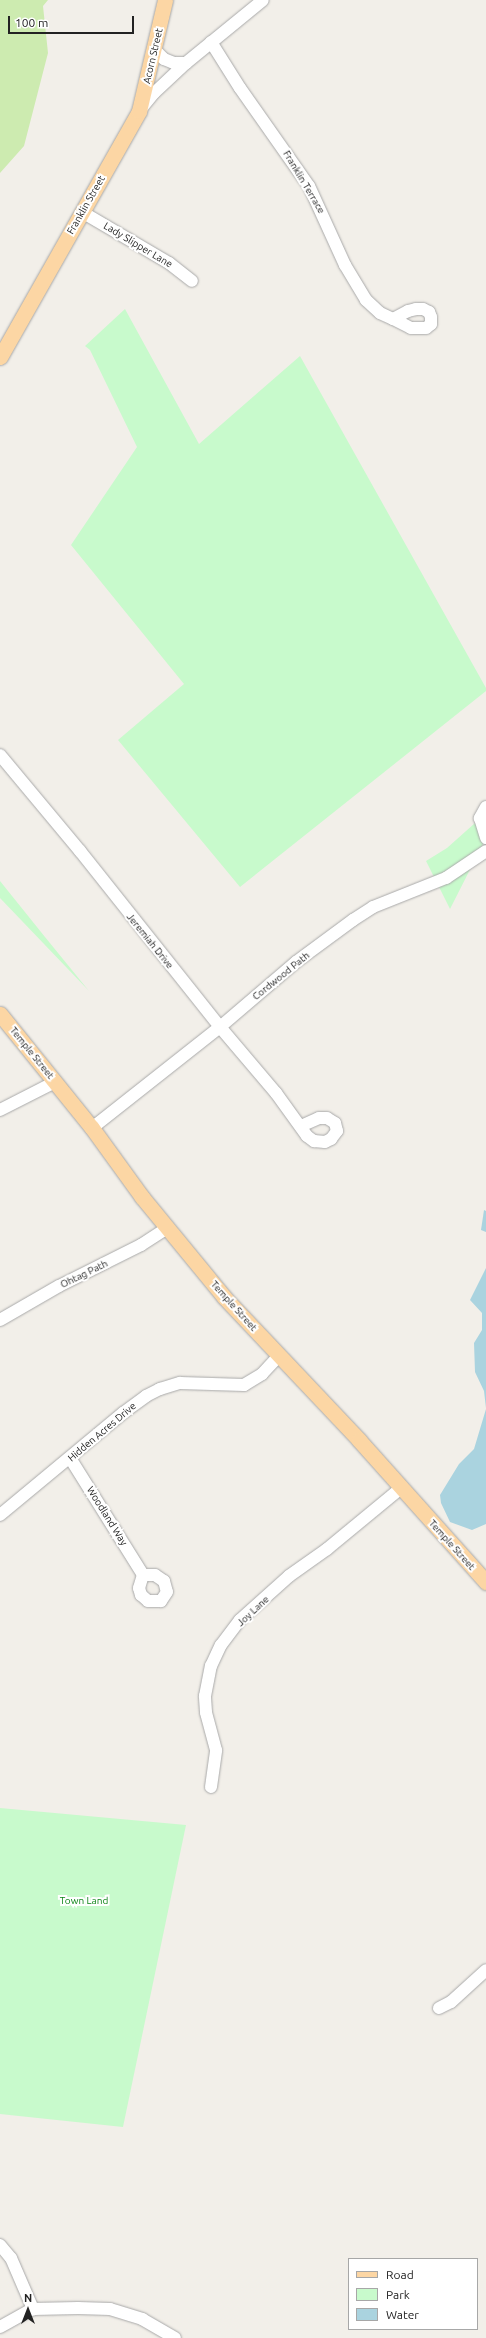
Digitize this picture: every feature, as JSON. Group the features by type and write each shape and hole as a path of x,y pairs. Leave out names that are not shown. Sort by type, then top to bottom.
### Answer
{"main road":[{"name":"Acorn Street","path":"139,111 166,0"},
{"name":"Franklin Street","path":"0,357 139,111"},
{"name":"Temple Street","path":"0,1014 92,1128 167,1228 224,1297 402,1488 486,1582"}],"street":[{"name":"Franklin Street","path":"139,111 154,92 186,63 263,0"},
{"name":"Franklin Terrace","path":"211,42 240,88 309,186 345,265 359,290 374,308 393,319"},
{"path":"155,50 164,59 186,63"},
{"name":"Lady Slipper Lane","path":"82,212 169,263 192,281"},
{"name":"Jeremiah Drive","path":"0,755 80,851 220,1027 302,1126"},
{"path":"486,807 480,818 486,838"},
{"name":"Cordwood Path","path":"92,1128 220,1027 296,962 353,920 373,907 446,878 486,851"},
{"path":"0,1110 55,1082"},
{"name":"Ohtag Path","path":"0,1320 59,1286 141,1245 167,1228"},
{"name":"Hidden Acres Drive","path":"0,1515 123,1413 153,1392 180,1383 244,1385 262,1374 279,1356"},
{"name":"Woodland Way","path":"70,1458 143,1575"},
{"name":"Joy Lane","path":"211,1787 216,1750 206,1712 204,1696 211,1666 221,1645 240,1620 289,1576 327,1549 402,1488"},
{"path":"439,2008 451,2002 486,1970"},
{"path":"0,2245 11,2258 33,2309"},
{"path":"0,2327 33,2309 78,2308 110,2310 142,2319 174,2338"}],"green space":[{"path":"0,0 48,0 43,6 48,53 24,146 0,173"},
{"path":"125,309 199,444 300,356 486,688 486,691 240,887 118,740 184,684 71,545 137,447 90,350 85,346"},
{"path":"475,823 486,838 450,909 426,861 447,848"},
{"path":"0,881 45,937 89,991 0,898"},
{"name":"Town Land","path":"0,1808 186,1825 123,2127 0,2114"}],"water":[{"path":"484,1210 486,1211 486,1232 481,1230"},
{"path":"486,1268 486,1408 484,1391 475,1372 474,1343 482,1330 482,1313 470,1300"},
{"path":"486,1409 486,1524 472,1530 450,1522 441,1503 440,1495 459,1464 474,1449"}]}
